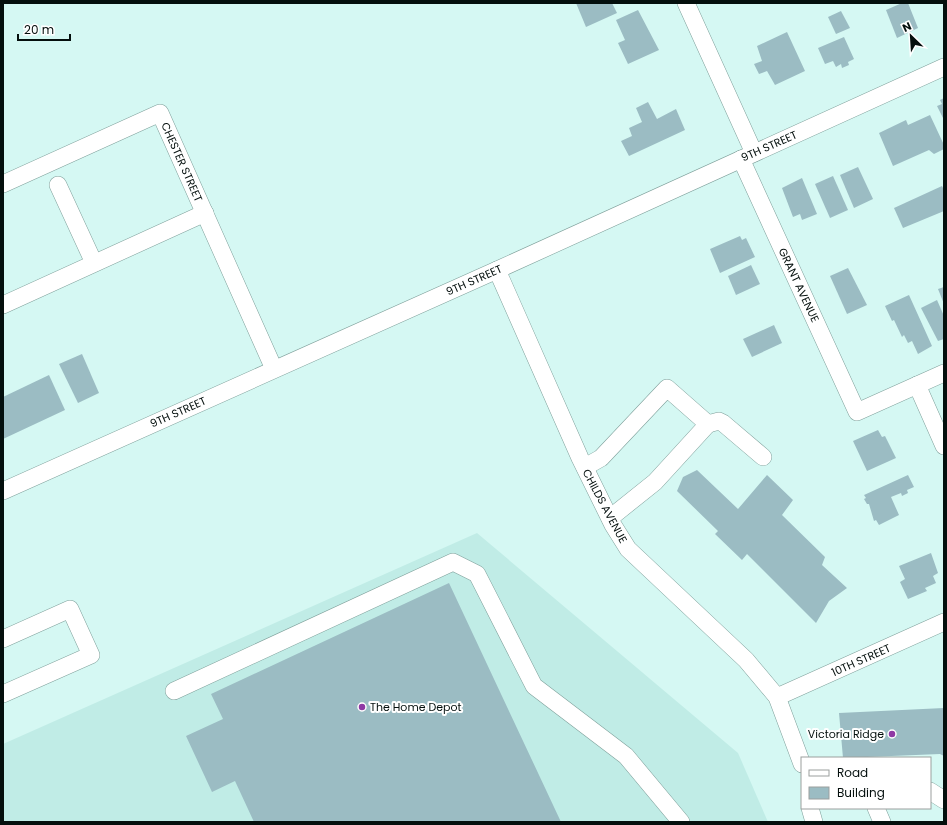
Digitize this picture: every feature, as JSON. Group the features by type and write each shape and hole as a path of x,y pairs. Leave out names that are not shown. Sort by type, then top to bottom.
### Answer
{"street":[{"name":"GRANT AVENUE","path":"686,3 747,156 857,412 917,385"},
{"name":"9TH STREET","path":"3,490 497,270 944,66"},
{"name":"CHESTER STREET","path":"3,184 160,113 274,369"},
{"path":"58,184 94,263"},
{"path":"3,305 205,213"},
{"name":"CHILDS AVENUE","path":"497,270 585,468 610,518 628,549 746,660 777,697 801,761"},
{"path":"944,373 917,385 944,446"},
{"path":"585,468 601,458 667,388 708,424"},
{"path":"610,518 655,482 708,424 719,421 723,422 763,457"},
{"path":"174,691 453,562 477,574 534,686 626,756 681,822"},
{"path":"3,639 70,609 91,655 3,694"},
{"name":"10TH STREET","path":"777,697 944,622"},
{"path":"931,792 944,800"},
{"path":"810,809 814,822"},
{"path":"876,809 882,822"}],"shaded area":[{"path":"477,533 738,753 768,822 3,822 3,744"}],"building":[{"path":"576,3 612,3 617,13 586,27"},
{"path":"902,3 908,3 918,28 897,38 886,10"},
{"path":"638,10 659,50 628,64 618,43 625,40 616,20"},
{"path":"841,11 850,28 836,34 828,17"},
{"path":"787,32 805,71 775,85 767,71 759,74 754,64 762,61 757,46"},
{"path":"844,37 854,59 848,62 849,65 842,68 841,64 836,67 833,61 825,64 818,48"},
{"path":"944,98 944,120 937,106 942,104 940,100"},
{"path":"648,102 657,119 676,109 685,130 629,156 621,141 632,136 629,128 642,122 636,108"},
{"path":"930,115 944,145 944,149 934,154 929,150 893,166 879,133 906,120 908,125"},
{"path":"858,167 873,199 854,208 840,175"},
{"path":"833,176 848,210 830,218 815,184"},
{"path":"802,178 817,214 802,220 800,214 793,217 782,188"},
{"path":"942,186 944,190 944,211 903,228 894,208"},
{"path":"740,236 742,240 746,238 755,257 720,273 710,249"},
{"path":"751,265 760,284 736,295 728,276"},
{"path":"848,268 867,305 847,314 830,276"},
{"path":"944,287 944,304 938,289"},
{"path":"909,295 932,346 918,354 912,341 908,343 904,335 902,337 885,306"},
{"path":"937,300 944,316 944,339 938,341 921,308"},
{"path":"774,325 782,343 752,357 743,339"},
{"path":"82,354 99,393 78,403 59,364"},
{"path":"49,375 65,410 3,439 3,397"},
{"path":"878,430 882,437 885,436 896,458 867,471 853,441"},
{"path":"697,470 738,509 767,475 793,500 782,515 825,557 822,565 847,588 829,601 816,623 747,554 742,560 715,534 718,531 677,491 683,477"},
{"path":"908,475 914,487 907,490 908,493 902,496 901,493 891,497 899,515 879,525 876,520 874,521 869,504 867,504 864,499 866,498 864,495"},
{"path":"931,553 938,573 933,576 936,583 925,588 927,591 908,599 900,582 905,579 899,566"},
{"name":"The Home Depot","path":"449,583 561,822 254,822 235,781 212,792 186,736 223,719 211,694"},
{"name":"Victoria Ridge","path":"944,708 944,756 940,754 843,757 839,713"}],"place":[{"name":"The Home Depot","path":"362,707"},
{"name":"Victoria Ridge","path":"892,734"}]}
